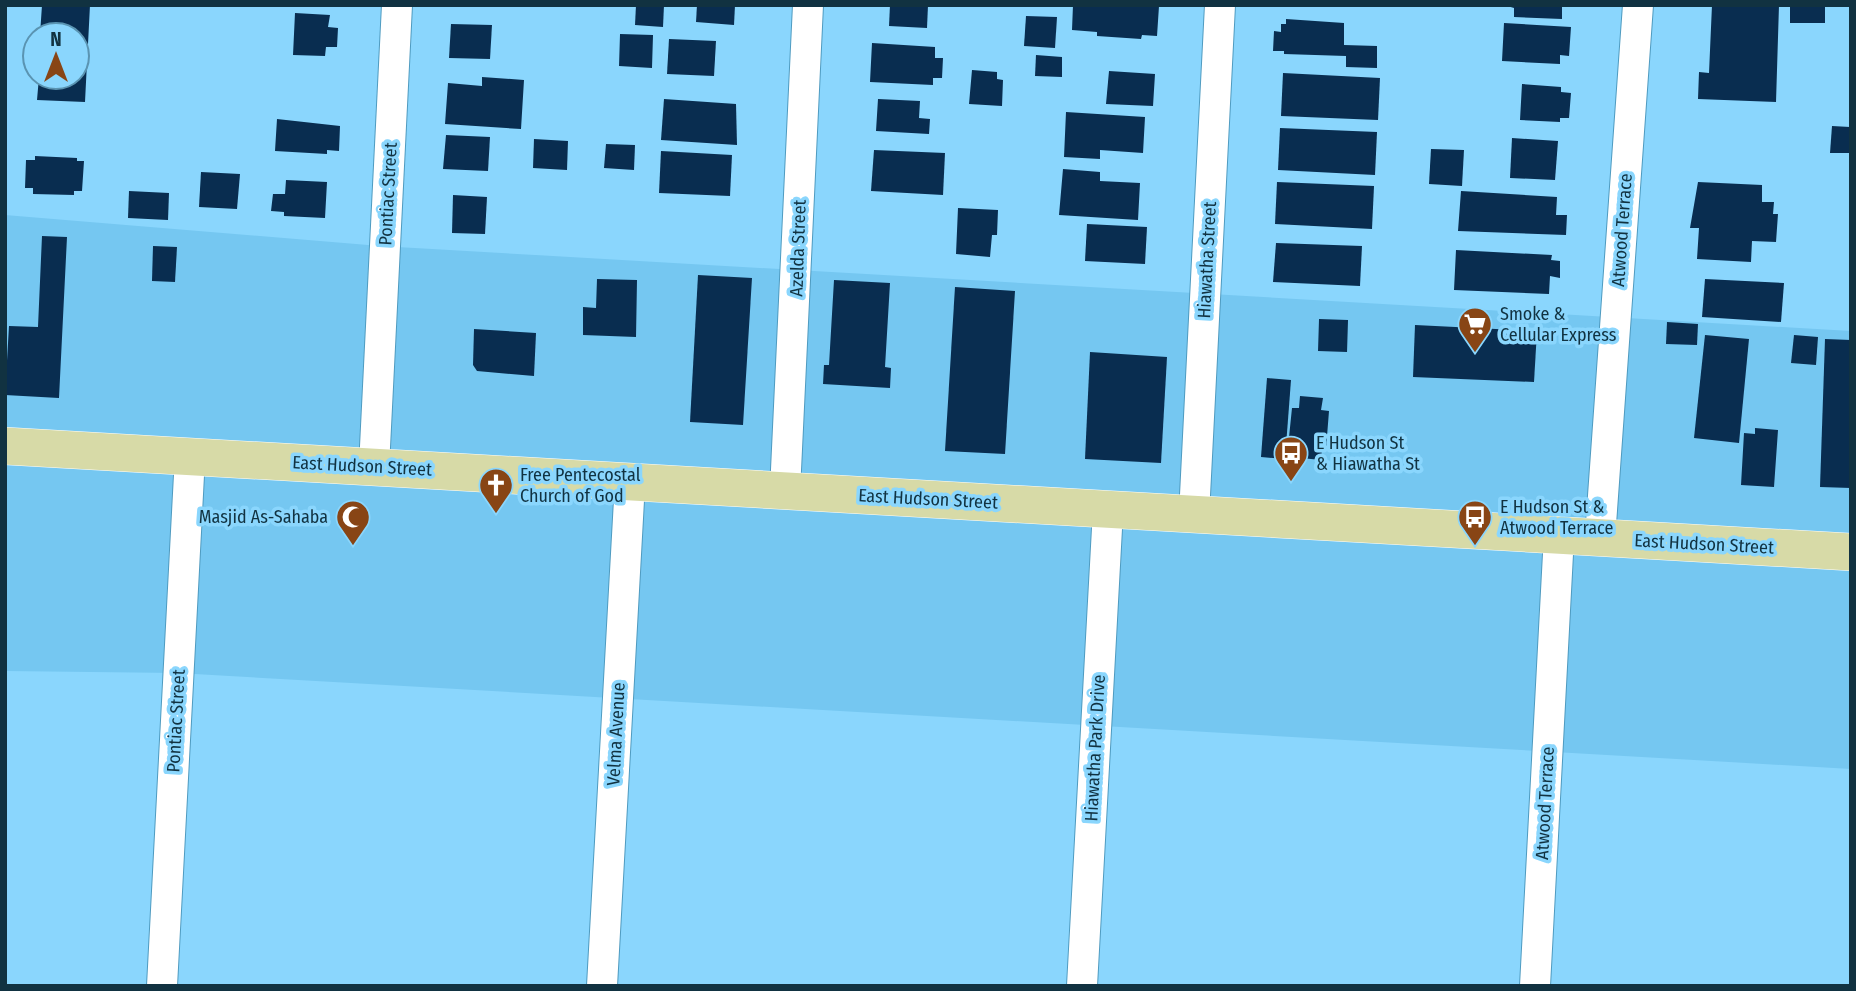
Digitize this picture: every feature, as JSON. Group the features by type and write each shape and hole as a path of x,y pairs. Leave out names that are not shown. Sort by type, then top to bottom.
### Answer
{"main road":[{"name":"East Hudson Street","path":"5,446 1851,552"}],"street":[{"name":"Pontiac Street","path":"374,467 397,5"},
{"name":"Azelda Street","path":"785,491 808,5"},
{"name":"Hiawatha Street","path":"1194,514 1220,5"},
{"name":"Atwood Terrace","path":"1600,538 1639,5"},
{"name":"Pontiac Street","path":"162,986 190,456"},
{"name":"Velma Avenue","path":"602,986 630,482"},
{"name":"Hiawatha Park Drive","path":"1082,986 1108,510"},
{"name":"Atwood Terrace","path":"1535,986 1559,536"}],"shaded area":[{"path":"5,215 380,246 1851,331 1851,769 177,673 5,671"}],"building":[{"path":"42,5 90,5 89,21 41,21"},
{"path":"636,5 664,5 663,27 635,25"},
{"path":"697,5 735,5 734,25 696,22"},
{"path":"890,5 928,5 927,28 889,26"},
{"path":"1073,5 1159,6 1157,36 1142,35 1141,39 1097,36 1097,32 1072,30"},
{"path":"1504,5 1562,5 1562,19 1514,17 1514,8"},
{"path":"1712,5 1779,5 1776,102 1698,99 1699,72 1709,73"},
{"path":"1790,5 1825,5 1825,23 1790,23"},
{"path":"295,13 330,15 328,27 338,28 337,47 326,47 325,56 293,55"},
{"path":"1026,16 1057,17 1055,48 1024,46"},
{"path":"1286,19 1344,23 1344,45 1377,46 1377,68 1346,67 1346,56 1284,54 1284,51 1273,51 1274,31 1281,32 1281,24 1286,24"},
{"path":"1504,23 1571,27 1569,56 1560,55 1560,64 1502,61"},
{"path":"451,24 492,25 490,59 449,58"},
{"path":"620,34 653,35 652,68 619,66"},
{"path":"669,39 716,41 714,76 667,74"},
{"path":"872,43 935,47 935,58 943,58 942,78 933,78 933,85 870,82"},
{"path":"1036,55 1062,57 1062,77 1035,76"},
{"path":"972,70 997,72 997,79 1003,80 1002,106 969,104"},
{"path":"1109,71 1155,74 1153,106 1106,104"},
{"path":"1283,73 1380,78 1378,120 1281,116"},
{"path":"482,77 524,80 521,129 445,124 448,83 482,86"},
{"path":"1522,84 1561,87 1561,92 1571,93 1569,118 1560,118 1560,122 1520,120"},
{"path":"38,91 86,91 85,102 37,100"},
{"path":"664,99 736,104 737,145 661,140"},
{"path":"878,99 920,101 919,118 930,119 929,134 876,131"},
{"path":"1066,112 1145,117 1143,153 1100,150 1100,159 1064,157"},
{"path":"277,119 340,126 339,151 327,150 327,154 275,151"},
{"path":"1832,126 1850,127 1849,153 1830,153"},
{"path":"1280,128 1377,132 1375,175 1278,170"},
{"path":"446,135 490,137 488,171 443,169"},
{"path":"1512,138 1558,141 1555,180 1510,178"},
{"path":"534,139 568,141 567,170 533,168"},
{"path":"606,144 635,145 634,170 604,168"},
{"path":"1431,149 1464,150 1462,186 1429,184"},
{"path":"874,150 945,153 943,195 871,191"},
{"path":"661,151 732,155 730,196 659,193"},
{"path":"35,156 77,158 77,161 84,161 82,191 74,191 74,195 33,194 33,188 25,188 26,160 35,160"},
{"path":"1063,169 1100,172 1100,181 1140,183 1138,220 1059,215"},
{"path":"201,172 240,174 237,209 199,207"},
{"path":"286,180 327,182 325,218 284,216 284,212 271,211 273,194 285,194"},
{"path":"1277,182 1374,186 1372,229 1275,224"},
{"path":"1698,182 1762,185 1762,202 1774,202 1773,214 1778,214 1776,242 1752,241 1751,262 1697,259 1699,228 1690,228"},
{"path":"129,191 169,193 168,220 128,218"},
{"path":"1461,191 1557,197 1556,215 1567,215 1566,235 1458,231"},
{"path":"453,195 487,197 485,234 452,233"},
{"path":"958,208 998,210 997,235 992,235 990,257 956,254"},
{"path":"1087,224 1147,227 1145,264 1085,261"},
{"path":"42,236 67,237 59,398 5,395 9,326 38,327"},
{"path":"1276,243 1362,246 1360,286 1273,282"},
{"path":"153,246 177,247 175,282 152,281"},
{"path":"1456,250 1552,255 1551,260 1560,261 1560,278 1550,276 1549,294 1454,290"},
{"path":"698,275 752,278 743,425 690,422"},
{"path":"597,279 637,280 636,337 583,335 583,307 596,308"},
{"path":"1705,279 1784,283 1781,322 1702,317"},
{"path":"834,280 890,283 885,367 891,368 890,388 823,384 824,365 829,365"},
{"path":"955,287 1015,291 1005,454 945,451"},
{"path":"1319,319 1348,320 1347,352 1318,351"},
{"path":"1667,322 1698,324 1697,345 1666,344"},
{"name":"Smoke & Cellular Express","path":"1415,325 1537,331 1534,382 1413,377"},
{"path":"474,329 536,333 534,376 477,371 473,365"},
{"path":"1705,335 1749,339 1739,443 1694,438"},
{"path":"1794,335 1818,337 1816,365 1791,363"},
{"path":"1825,339 1851,340 1851,488 1820,487"},
{"path":"1090,352 1167,357 1161,463 1085,459"},
{"path":"1267,378 1291,380 1285,459 1261,457"},
{"path":"1300,396 1323,398 1321,410 1329,411 1326,449 1322,449 1321,460 1291,457 1292,447 1288,447 1292,408 1299,408"},
{"path":"1755,428 1778,430 1774,487 1741,485 1744,433 1755,434"}],"place":[{"name":"Smoke & Cellular Express","path":"1475,354"},
{"name":"E Hudson St & Hiawatha St","path":"1291,483"},
{"name":"Free Pentecostal Church of God","path":"496,515"},
{"name":"Masjid As-Sahaba","path":"353,547"},
{"name":"E Hudson St & Atwood Terrace","path":"1475,547"}]}
